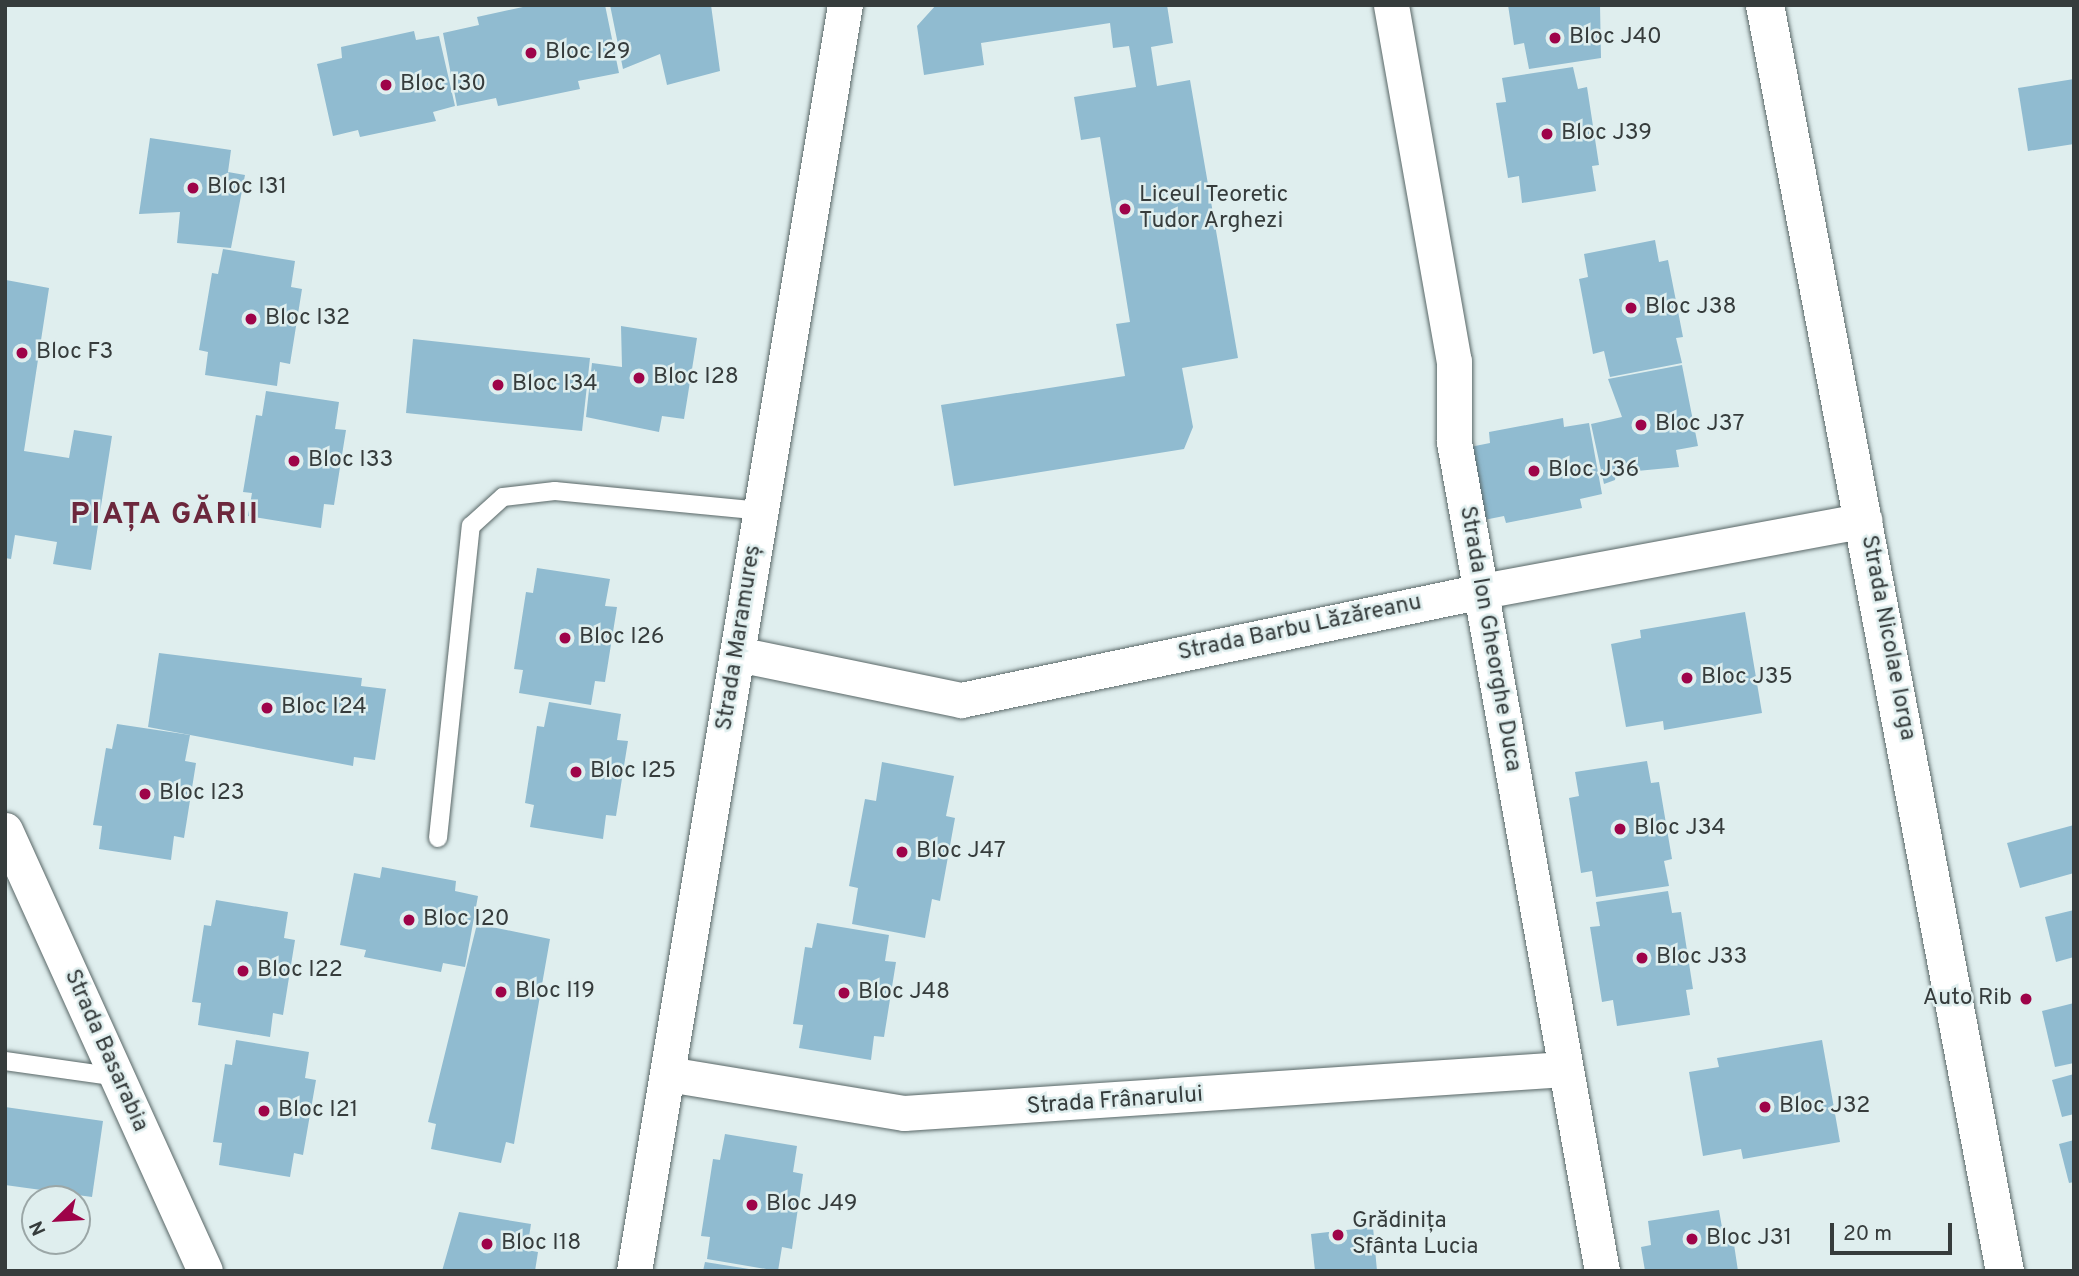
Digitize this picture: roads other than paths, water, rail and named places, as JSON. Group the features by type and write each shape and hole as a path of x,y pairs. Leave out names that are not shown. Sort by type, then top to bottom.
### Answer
{"street":[{"name":"Strada Maramureș","path":"634,1271 845,5"},
{"name":"Strada Ion Gheorghe Duca","path":"1391,5 1454,361 1454,442 1602,1271"},
{"name":"Strada Nicolae Iorga","path":"1765,5 2005,1271"},
{"name":"Strada Barbu Lăzăreanu","path":"737,654 961,700 1482,591 1864,520"},
{"name":"Strada Basarabia","path":"5,830 205,1271"},
{"name":"Strada Frânarului","path":"668,1074 904,1113 1565,1069"}],"lane":[{"path":"438,838 471,526 503,497 555,491 761,511"},
{"path":"5,1061 117,1077"}],"place":[{"name":"Bloc J40","path":"1555,38"},
{"name":"Bloc I29","path":"531,53"},
{"name":"Bloc I30","path":"386,85"},
{"name":"Bloc J39","path":"1547,134"},
{"name":"Bloc I31","path":"193,188"},
{"name":"Liceul Teoretic Tudor Arghezi","path":"1125,209"},
{"name":"Bloc J38","path":"1631,308"},
{"name":"Bloc I32","path":"251,319"},
{"name":"Bloc F3","path":"22,353"},
{"name":"Bloc I28","path":"639,378"},
{"name":"Bloc I34","path":"498,385"},
{"name":"Bloc J37","path":"1641,425"},
{"name":"Bloc I33","path":"294,461"},
{"name":"Bloc J36","path":"1534,471"},
{"name":"Bloc I26","path":"565,638"},
{"name":"Bloc J35","path":"1687,678"},
{"name":"Bloc I24","path":"267,708"},
{"name":"Bloc I25","path":"576,772"},
{"name":"Bloc I23","path":"145,794"},
{"name":"Bloc J34","path":"1620,829"},
{"name":"Bloc J47","path":"902,852"},
{"name":"Bloc I20","path":"409,920"},
{"name":"Bloc J33","path":"1642,958"},
{"name":"Bloc I22","path":"243,971"},
{"name":"Bloc I19","path":"501,992"},
{"name":"Bloc J48","path":"844,993"},
{"name":"Auto Rib","path":"2026,999"},
{"name":"Bloc J32","path":"1765,1107"},
{"name":"Bloc I21","path":"264,1111"},
{"name":"Bloc J49","path":"752,1205"},
{"name":"Grădinița Sfânta Lucia","path":"1338,1235"},
{"name":"Bloc J31","path":"1692,1239"},
{"name":"Bloc I18","path":"487,1244"}],"district":[{"name":"PIAȚA GĂRII","path":"165,516"}]}
